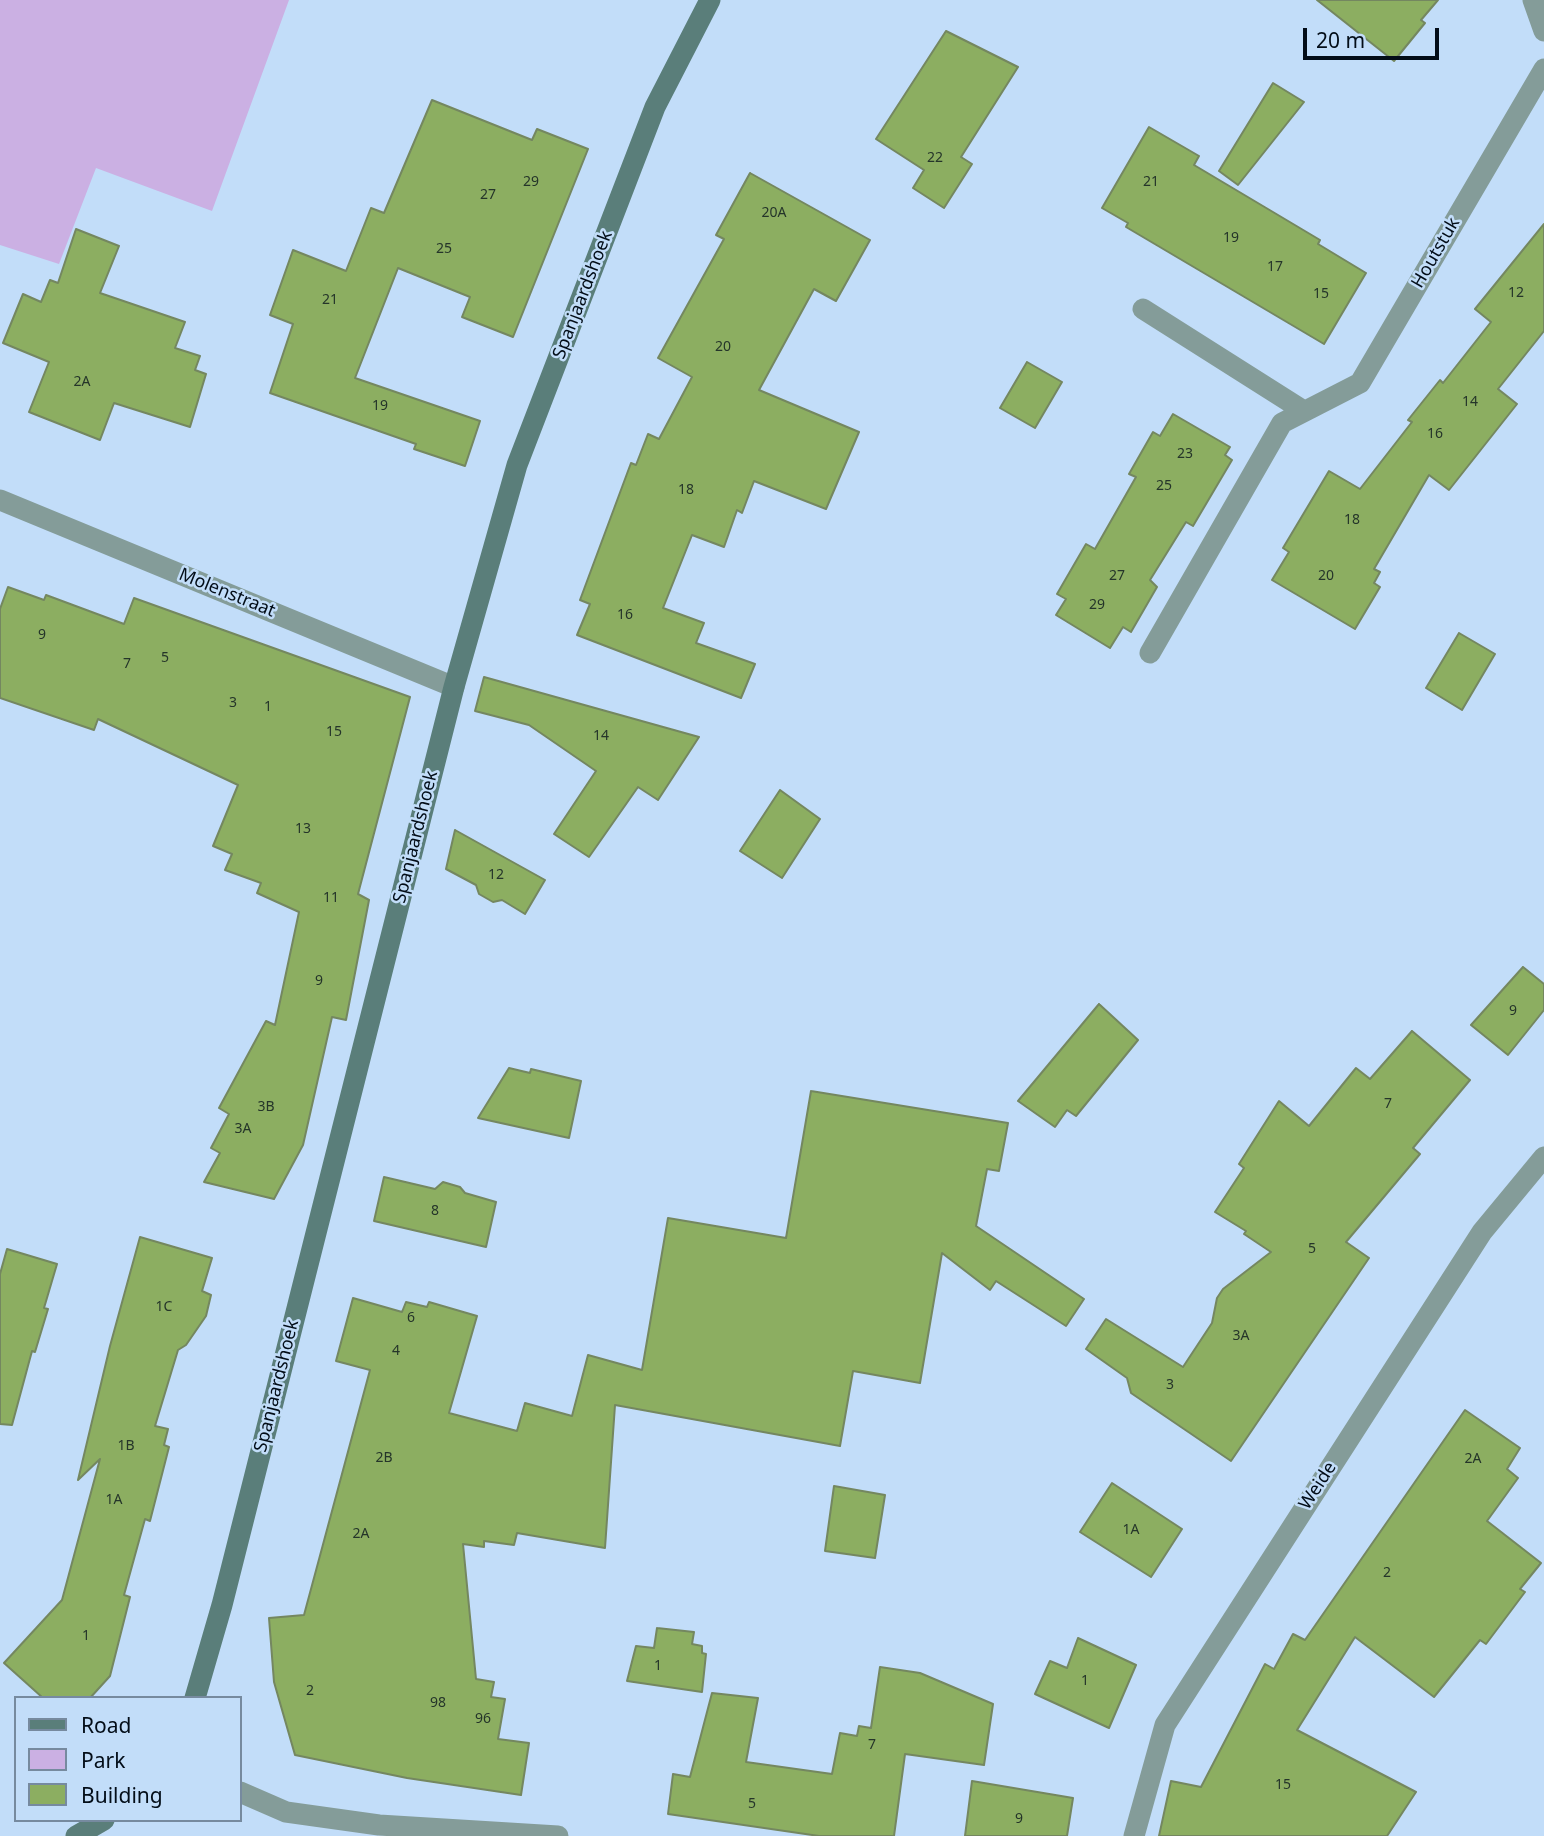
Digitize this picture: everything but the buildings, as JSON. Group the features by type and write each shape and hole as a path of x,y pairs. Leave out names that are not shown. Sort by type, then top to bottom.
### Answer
{"street":[{"name":"Spanjaardshoek","path":"196,1696 222,1605 454,687 517,465 655,107 710,0"},
{"path":"1533,0 1544,30"},
{"name":"Houtstuk","path":"1150,653 1282,423 1360,383 1544,69"},
{"path":"1143,309 1304,411"},
{"name":"Molenstraat","path":"0,500 454,687"},
{"name":"Weide","path":"1133,1836 1164,1725 1482,1232 1544,1157"},
{"path":"242,1793 286,1812 379,1830 558,1836"},
{"path":"76,1836 100,1822"}],"green space":[{"path":"0,0 289,0 212,211 96,168 59,264 0,245"}]}
